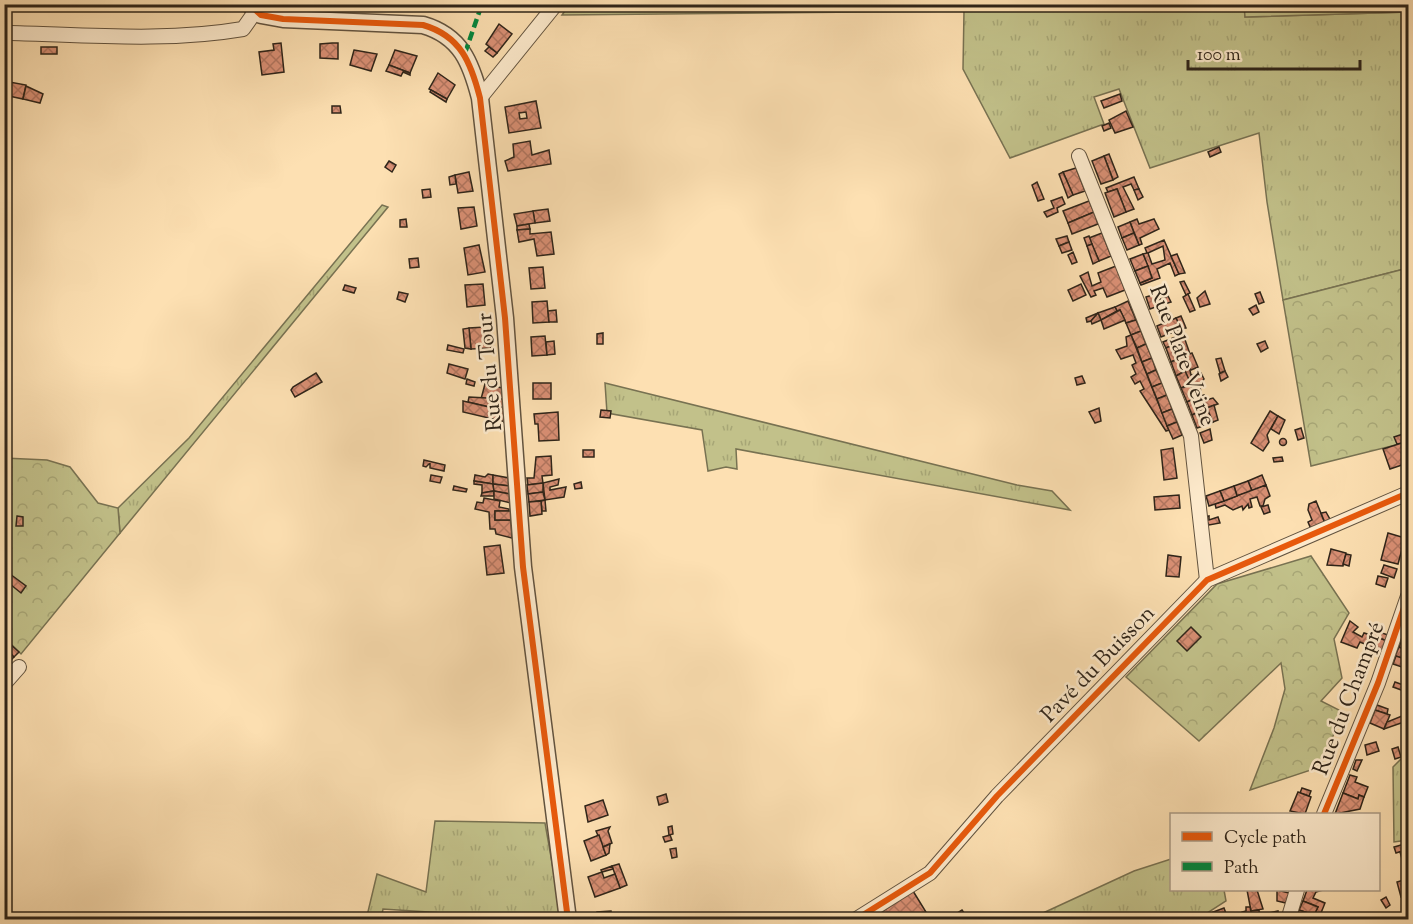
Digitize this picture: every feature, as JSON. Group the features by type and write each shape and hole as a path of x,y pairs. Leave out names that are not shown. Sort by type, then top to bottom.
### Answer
{"street":[{"path":"480,98 556,4"},
{"path":"11,33 112,36 188,35 243,29 252,8"},
{"name":"Rue du Tour","path":"252,8 283,18 423,25 435,28 458,43 465,53 480,98 506,318 523,567 568,920"},
{"name":"Rue Plate Veine","path":"1079,156 1191,436 1207,580"},
{"name":"Pavé du Buisson","path":"855,920 930,873 997,796 1207,580 1408,493"},
{"name":"Rue du Champré","path":"1324,813 1361,718 1378,683 1408,596"},
{"path":"4,684 19,667"},
{"path":"1288,920 1297,891"}],"green space":[{"path":"570,4 1244,4 1245,17 1408,12 1408,268 1283,300 1267,202 1259,133 1150,168 1119,89 1094,97 1104,124 1010,158 963,69 964,11 562,15"},
{"path":"1408,4 1408,12 1245,17 1244,5"},
{"path":"273,5 319,5 319,12 288,10"},
{"path":"382,205 388,207 120,533 118,508 189,438"},
{"path":"1408,268 1408,442 1311,466 1283,300"},
{"path":"605,383 1017,485 1052,491 1070,510 736,449 737,469 726,467 708,471 702,430 607,413"},
{"path":"4,458 47,460 70,467 98,503 118,508 120,533 21,654 5,638"},
{"path":"1311,556 1349,613 1334,639 1342,678 1321,701 1343,712 1320,767 1250,790 1274,728 1285,689 1281,663 1199,741 1126,677 1217,584"},
{"path":"1408,752 1408,840 1394,842 1393,767"},
{"path":"435,821 545,823 562,919 460,919 459,914 383,909 381,919 366,920 377,874 426,892"},
{"path":"1170,859 1170,891 1224,891 1226,901 1198,919 1030,919 1134,871"}],"building":[{"path":"499,24 512,34 497,53 486,44"},
{"path":"281,43 284,72 262,75 259,52 274,50 273,44"},
{"path":"338,43 338,59 320,58 320,44"},
{"path":"41,47 57,47 57,54 41,54"},
{"path":"489,47 497,53 493,57 485,51"},
{"path":"354,50 377,54 371,71 350,65"},
{"path":"395,50 417,56 410,73 389,65"},
{"path":"389,65 410,73 410,75 403,72 401,76 386,71"},
{"path":"438,73 455,85 447,99 429,89"},
{"path":"4,81 26,85 23,99 4,95"},
{"path":"26,86 43,94 40,103 23,99"},
{"path":"431,90 447,99 446,102 430,92"},
{"path":"1120,94 1122,101 1104,108 1101,101"},
{"path":"536,101 541,128 509,133 505,107","holes":["526,112 527,118 520,119 519,113"]},
{"path":"332,106 340,106 341,113 332,113"},
{"path":"1126,111 1133,127 1115,133 1109,120"},
{"path":"1109,123 1111,128 1104,131 1102,126"},
{"path":"530,141 532,155 549,150 551,164 508,171 505,161 514,157 513,144"},
{"path":"1219,147 1221,152 1210,157 1208,152"},
{"path":"1109,154 1118,177 1113,180 1104,156"},
{"path":"1104,156 1113,180 1101,184 1092,161"},
{"path":"389,161 396,165 392,172 385,167"},
{"path":"1076,168 1085,191 1073,195 1063,172"},
{"path":"469,172 473,191 458,193 455,175"},
{"path":"1063,172 1073,195 1068,198 1059,174"},
{"path":"455,175 456,184 450,185 449,177"},
{"path":"1134,177 1139,189 1134,190 1131,184 1123,187 1134,209 1126,212 1117,189 1108,192 1106,188"},
{"path":"1037,182 1044,199 1038,201 1032,185"},
{"path":"430,189 431,197 423,198 422,190"},
{"path":"1117,189 1126,212 1114,217 1105,193"},
{"path":"1139,189 1143,197 1138,200 1134,190"},
{"path":"1062,197 1065,204 1057,208 1058,212 1047,217 1044,212 1054,208 1051,201"},
{"path":"1089,201 1094,212 1068,223 1063,211"},
{"path":"474,207 477,226 461,229 458,208"},
{"path":"548,209 550,221 535,223 533,211"},
{"path":"533,211 535,223 517,226 514,214"},
{"path":"1094,212 1098,224 1072,234 1068,223"},
{"path":"406,219 407,227 400,227 400,220"},
{"path":"1137,219 1139,224 1154,219 1159,229 1140,238 1142,244 1139,245 1130,222"},
{"path":"1130,222 1134,233 1122,238 1118,227"},
{"path":"529,224 530,229 517,230 517,226"},
{"path":"530,229 530,234 551,232 554,254 537,256 534,239 519,242 517,230"},
{"path":"1102,233 1111,256 1099,261 1089,238"},
{"path":"1134,233 1139,245 1127,250 1122,238"},
{"path":"1067,236 1069,242 1059,246 1056,239"},
{"path":"1089,236 1092,244 1087,246 1084,238"},
{"path":"1164,240 1179,274 1175,276 1170,263 1157,269 1160,278 1141,285 1140,283 1152,278 1143,254 1147,253 1145,248","holes":["1163,246 1165,260 1152,264 1148,253"]},
{"path":"1069,242 1072,250 1062,253 1059,246"},
{"path":"1092,244 1099,261 1093,264 1087,246"},
{"path":"479,245 485,272 468,275 464,248"},
{"path":"1073,252 1077,262 1072,264 1068,255"},
{"path":"1143,254 1148,266 1135,271 1130,259"},
{"path":"1177,254 1185,273 1179,274 1171,256"},
{"path":"418,258 419,267 410,268 409,259"},
{"path":"1116,266 1125,290 1107,297 1103,288 1094,291 1096,295 1091,297 1080,276 1088,272 1092,286 1101,282 1098,273"},
{"path":"1148,266 1152,278 1140,283 1135,271"},
{"path":"543,267 545,288 531,289 529,268"},
{"path":"1184,281 1190,293 1186,295 1180,282"},
{"path":"483,284 485,305 467,307 465,285"},
{"path":"1081,284 1086,295 1073,301 1068,290"},
{"path":"345,285 356,288 354,293 343,290"},
{"path":"1205,291 1210,304 1200,307 1197,298"},
{"path":"399,292 408,294 405,302 397,299"},
{"path":"1260,292 1264,302 1259,304 1255,294"},
{"path":"1156,294 1161,305 1150,309 1146,297"},
{"path":"1188,294 1195,310 1190,312 1183,297"},
{"path":"1168,296 1171,302 1161,305 1158,300"},
{"path":"547,301 549,322 533,323 532,302"},
{"path":"1128,301 1136,320 1126,323 1120,310 1117,311 1115,307"},
{"path":"1256,305 1259,312 1253,315 1249,309"},
{"path":"1115,307 1117,311 1101,320 1098,313"},
{"path":"556,310 557,322 549,322 548,311"},
{"path":"1120,310 1125,320 1104,329 1101,320"},
{"path":"1098,313 1091,321 1087,322 1086,318"},
{"path":"1098,313 1101,320 1092,324 1091,321"},
{"path":"1181,316 1186,328 1181,329 1176,318"},
{"path":"1176,318 1181,329 1161,337 1157,326"},
{"path":"1136,320 1141,331 1131,335 1126,323"},
{"path":"485,327 485,340 491,340 491,348 471,349 469,328"},
{"path":"469,328 471,349 465,348 463,329"},
{"path":"1141,331 1146,344 1137,348 1131,335"},
{"path":"603,333 603,344 597,344 597,334"},
{"path":"1183,334 1190,354 1180,358 1175,344 1166,348 1163,342"},
{"path":"1131,335 1169,430 1166,431 1140,391 1144,389 1140,381 1135,384 1131,377 1136,374 1132,365 1136,363 1133,355 1121,359 1116,350 1127,346 1126,337"},
{"path":"545,336 547,355 532,356 531,337"},
{"path":"554,341 555,354 547,355 546,342"},
{"path":"1265,341 1268,348 1261,352 1257,344"},
{"path":"1146,344 1152,358 1142,362 1137,348"},
{"path":"1175,344 1180,358 1171,362 1166,348"},
{"path":"448,345 464,349 463,353 447,350"},
{"path":"1192,353 1198,367 1191,370 1189,366 1184,368 1180,358"},
{"path":"1152,358 1156,370 1147,374 1142,362"},
{"path":"1180,358 1185,371 1176,376 1171,362"},
{"path":"1221,358 1225,371 1220,373 1216,359"},
{"path":"449,364 468,369 465,379 447,373"},
{"path":"1189,366 1191,375 1201,373 1204,379 1200,385 1201,396 1204,395 1206,400 1213,398 1218,404 1207,408 1213,422 1206,425 1184,368"},
{"path":"1156,370 1162,383 1152,387 1147,374"},
{"path":"1185,371 1191,384 1181,388 1176,376"},
{"path":"1225,371 1228,377 1221,381 1219,374"},
{"path":"316,373 322,382 295,397 291,390 293,387"},
{"path":"1082,376 1085,383 1077,385 1075,378"},
{"path":"467,379 475,382 474,386 466,384"},
{"path":"533,383 551,383 551,399 533,399"},
{"path":"1162,383 1167,395 1157,399 1152,387"},
{"path":"485,384 503,388 505,399 481,399"},
{"path":"1191,385 1196,398 1187,402 1181,388"},
{"path":"1167,395 1172,409 1162,413 1157,399"},
{"path":"469,397 505,399 505,407 489,407 468,402"},
{"path":"1196,398 1201,411 1192,415 1187,402"},
{"path":"463,401 489,407 505,407 506,422 463,412"},
{"path":"1214,405 1218,420 1213,422 1207,408"},
{"path":"1099,408 1101,421 1095,423 1089,412"},
{"path":"1172,409 1177,422 1167,426 1162,413"},
{"path":"601,410 611,411 610,418 600,417"},
{"path":"1201,411 1206,425 1197,428 1192,415"},
{"path":"1270,411 1278,416 1267,435 1269,442 1263,451 1251,443"},
{"path":"558,412 559,440 539,441 538,424 535,424 534,414"},
{"path":"1278,416 1285,420 1279,434 1271,429"},
{"path":"1177,422 1182,435 1173,439 1167,426"},
{"path":"1301,428 1304,438 1298,440 1295,430"},
{"path":"1210,429 1212,440 1204,443 1200,433"},
{"path":"1406,433 1408,442 1397,444 1394,437"},
{"path":"1283,438 1287,442 1283,446 1279,442"},
{"path":"1408,441 1408,463 1390,469 1383,449"},
{"path":"1173,448 1177,478 1164,480 1161,450"},
{"path":"583,450 594,450 594,457 583,457"},
{"path":"551,456 552,475 542,476 543,483 528,485 527,478 534,478 536,457"},
{"path":"1282,457 1283,461 1274,462 1273,458"},
{"path":"424,460 445,465 444,471 430,468 430,463 426,467 423,466"},
{"path":"488,474 493,475 493,484 474,481 475,475 485,477"},
{"path":"431,475 442,477 440,483 430,481"},
{"path":"493,475 509,478 510,486 493,484"},
{"path":"1262,475 1266,485 1252,491 1248,481"},
{"path":"559,479 558,485 550,487 550,490 566,487 564,497 545,500 543,483"},
{"path":"474,481 493,484 494,491 482,493 482,485 474,484"},
{"path":"1248,481 1252,491 1237,496 1234,486"},
{"path":"581,482 582,488 575,489 574,484"},
{"path":"543,483 543,492 528,494 527,485"},
{"path":"493,484 510,486 510,494 494,491"},
{"path":"1266,485 1270,496 1265,499 1263,506 1260,506 1257,497 1250,499 1252,507 1249,508 1248,504 1243,510 1242,506 1233,510 1225,505 1216,508 1215,504"},
{"path":"454,486 467,489 466,492 453,490"},
{"path":"1234,486 1237,496 1224,501 1220,491"},
{"path":"494,491 494,496 481,496 482,493"},
{"path":"494,491 510,494 511,503 494,499"},
{"path":"1220,491 1224,501 1209,506 1206,496"},
{"path":"543,492 545,500 529,502 528,494"},
{"path":"1179,495 1180,508 1155,510 1154,497"},
{"path":"484,498 500,501 499,507 509,509 509,511 495,511 495,520 511,520 512,538 496,534 495,529 490,529 489,512 475,509 477,502 483,503"},
{"path":"545,500 546,511 542,511 541,501"},
{"path":"541,501 542,514 530,516 529,502"},
{"path":"1316,501 1325,523 1311,529 1308,522 1312,520 1308,510 1309,504"},
{"path":"1268,505 1270,512 1264,514 1261,507"},
{"path":"495,511 511,511 511,520 495,520"},
{"path":"1326,512 1331,521 1325,523 1321,513"},
{"path":"17,516 23,517 23,526 16,526"},
{"path":"1209,516 1209,520 1218,517 1220,523 1209,525 1204,517"},
{"path":"1388,533 1405,538 1398,564 1381,560"},
{"path":"500,545 504,573 487,575 484,547"},
{"path":"1331,549 1346,553 1343,566 1327,565"},
{"path":"1346,554 1351,555 1349,566 1343,564"},
{"path":"1168,555 1181,557 1179,577 1166,576"},
{"path":"1384,565 1397,569 1394,578 1381,573"},
{"path":"10,574 26,586 21,593 5,580"},
{"path":"1378,576 1388,578 1385,587 1376,584"},
{"path":"1350,621 1358,627 1353,632 1362,637 1364,633 1371,635 1367,645 1360,642 1357,648 1341,642"},
{"path":"1191,627 1201,637 1187,651 1177,641"},
{"path":"1373,630 1388,635 1387,641 1371,635"},
{"path":"1405,631 1408,633 1408,642 1402,639"},
{"path":"1371,635 1387,641 1383,651 1367,645"},
{"path":"4,639 10,644 6,648 14,657 9,662 4,658"},
{"path":"1402,639 1408,642 1408,651 1399,647"},
{"path":"10,644 19,652 14,657 6,648"},
{"path":"1399,647 1408,651 1408,660 1395,656"},
{"path":"1396,656 1408,660 1408,669 1393,664"},
{"path":"1395,682 1406,686 1404,691 1393,687"},
{"path":"1377,705 1388,709 1387,714 1375,710"},
{"path":"1375,710 1390,715 1384,729 1370,723"},
{"path":"1402,716 1404,722 1384,729 1387,722"},
{"path":"1376,742 1379,751 1367,755 1365,745"},
{"path":"1398,747 1401,757 1395,759 1392,749"},
{"path":"1356,760 1362,760 1357,771 1353,769"},
{"path":"1350,775 1357,777 1355,782 1368,787 1364,797 1359,795 1358,799 1343,793"},
{"path":"1302,788 1311,791 1309,796 1300,793"},
{"path":"1298,792 1311,797 1305,813 1290,811"},
{"path":"1343,793 1358,799 1359,795 1364,797 1360,809 1335,813"},
{"path":"666,794 668,802 659,805 657,797"},
{"path":"603,800 608,815 588,822 585,806"},
{"path":"672,826 673,834 669,835 668,827"},
{"path":"610,827 608,831 612,843 603,847 596,831"},
{"path":"599,835 606,855 591,861 584,841"},
{"path":"670,835 672,840 665,842 663,837"},
{"path":"1408,843 1408,849 1396,853 1394,847"},
{"path":"610,844 609,853 606,855 603,847"},
{"path":"676,848 677,857 672,858 670,849"},
{"path":"1408,849 1408,864 1404,866 1400,852"},
{"path":"619,864 627,885 620,888 612,866"},
{"path":"612,866 613,869 602,872 601,870"},
{"path":"602,872 604,878 615,874 620,888 595,897 588,877"},
{"path":"1404,880 1408,895 1401,897 1397,882"},
{"path":"913,891 926,912 915,920 871,919"},
{"path":"1247,891 1257,891 1263,909 1251,911"},
{"path":"1277,891 1293,894 1290,901 1287,900 1286,903 1277,901"},
{"path":"1307,891 1320,891 1316,892 1313,898 1325,903 1319,918 1314,915 1318,907 1303,901"},
{"path":"1386,897 1390,905 1386,908 1381,900"},
{"path":"1303,901 1318,907 1314,915 1299,910"},
{"path":"1246,907 1250,907 1253,920 1243,920 1242,912 1246,911"},
{"path":"1224,908 1227,916 1210,920 1208,914"},
{"path":"962,910 969,920 946,920"},
{"path":"1259,910 1260,920 1253,920 1251,911"},
{"path":"1299,910 1314,915 1313,920 1295,920"},
{"path":"611,911 612,920 597,920 597,912"},
{"path":"1278,911 1279,919 1262,920 1265,914"},
{"path":"387,913 450,916 450,920 387,920"},
{"path":"1340,913 1344,920 1330,920 1330,919"}],"marked path":[{"path":"465,53 482,4"},
{"path":"4,31 11,33"}],"cycle path":[{"path":"249,4 261,15 283,19 423,25 447,36 462,52 473,73 480,98 505,318 523,567 568,920"},
{"path":"855,920 930,873 997,796 1207,580 1408,493"},
{"path":"1324,813 1378,683 1408,596"}]}
